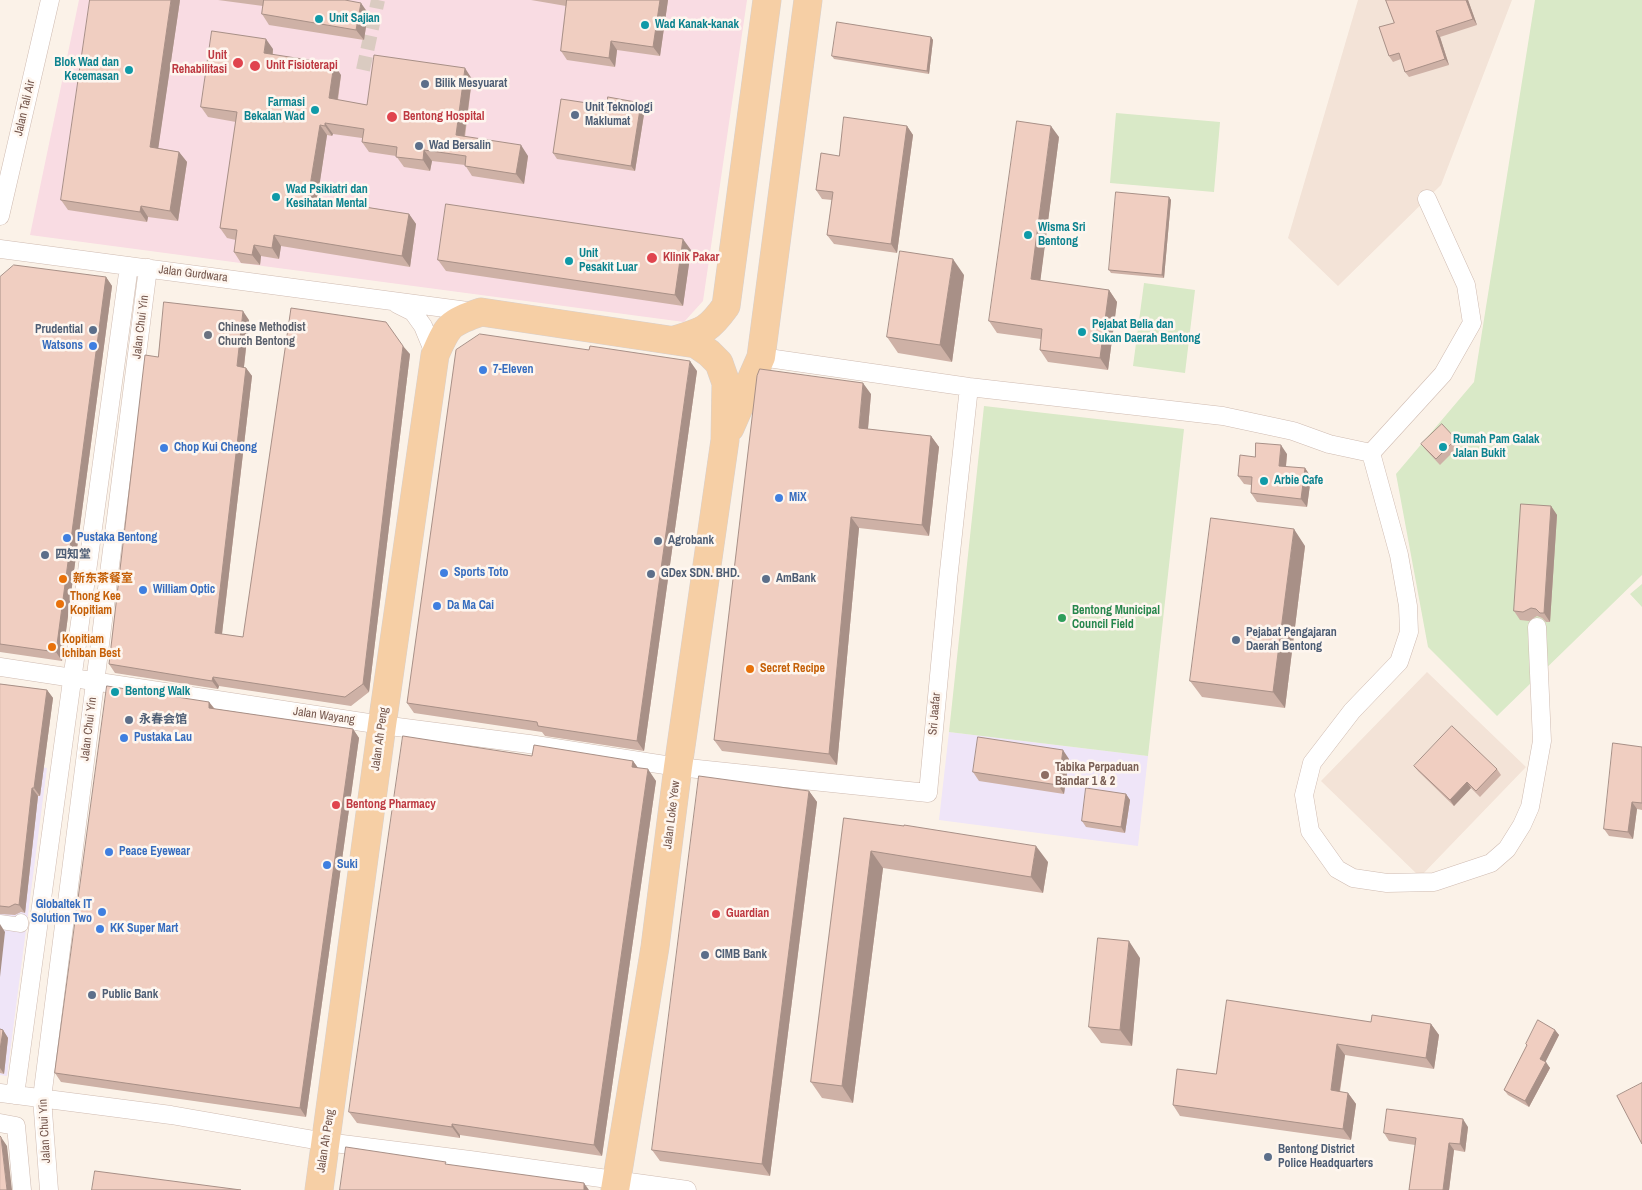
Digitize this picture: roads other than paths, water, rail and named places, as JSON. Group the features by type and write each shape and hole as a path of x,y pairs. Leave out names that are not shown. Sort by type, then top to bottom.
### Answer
{"main road":[{"path":"675,340 703,332 726,306 767,0"},
{"path":"725,440 761,357 808,0"},
{"path":"481,312 696,344 719,363 726,383 725,440"},
{"name":"Jalan Ah Peng","path":"319,1190 382,725 435,355 444,333 457,321 481,312"},
{"name":"Jalan Loke Yew","path":"616,1185 655,947 678,768 725,440"}],"street":[{"name":"Jalan Tali Air","path":"0,216 50,0"},
{"path":"1371,453 1443,374 1472,323 1466,285 1427,199"},
{"name":"Jalan Gurdwara","path":"0,249 481,312"},
{"name":"Jalan Chui Yin","path":"7,1094 72,679 128,266"},
{"name":"Jalan Chui Yin","path":"49,1190 42,1098 148,268"},
{"path":"385,299 413,312 423,326 435,355"},
{"path":"761,357 969,387 1223,416 1293,431 1329,444 1371,453"},
{"name":"Sri Jaafar","path":"678,768 928,793 948,580 969,387"},
{"path":"1371,453 1399,555 1408,606 1409,632 1399,662 1352,711 1312,763 1304,795 1310,831 1338,869 1353,878 1386,883 1434,882 1491,863 1507,848 1522,825 1530,807 1542,742 1537,627"},
{"name":"Jalan Wayang","path":"0,667 382,725 529,744 678,768"},
{"path":"0,922 20,925 21,921"},
{"path":"7,1094 171,1115 326,1142 470,1160 616,1185 687,1190"},
{"path":"0,1123 16,1126 22,1190"}],"tunnel":[{"path":"363,70 378,0"}],"place":[{"name":"Unit Sajian","path":"319,19"},
{"name":"Wad Kanak-kanak","path":"645,25"},
{"name":"Unit Rehabilitasi","path":"238,63"},
{"name":"Unit Fisioterapi","path":"255,66"},
{"name":"Blok Wad dan Kecemasan","path":"129,70"},
{"name":"Bilik Mesyuarat","path":"425,84"},
{"name":"Farmasi Bekalan Wad","path":"315,110"},
{"name":"Unit Teknologi Maklumat","path":"575,115"},
{"name":"Bentong Hospital","path":"392,117"},
{"name":"Wad Bersalin","path":"419,146"},
{"name":"Wad Psikiatri dan Kesihatan Mental","path":"276,197"},
{"name":"Wisma Sri Bentong","path":"1028,235"},
{"name":"Klinik Pakar","path":"652,258"},
{"name":"Unit Pesakit Luar","path":"569,261"},
{"name":"Prudential","path":"93,330"},
{"name":"Pejabat Belia dan Sukan Daerah Bentong","path":"1082,332"},
{"name":"Chinese Methodist Church Bentong","path":"208,335"},
{"name":"Watsons","path":"93,346"},
{"name":"7-Eleven","path":"483,370"},
{"name":"Rumah Pam Galak Jalan Bukit","path":"1443,447"},
{"name":"Chop Kui Cheong","path":"164,448"},
{"name":"Arbie Cafe","path":"1264,481"},
{"name":"MiX","path":"779,498"},
{"name":"Pustaka Bentong","path":"67,538"},
{"name":"Agrobank","path":"658,541"},
{"name":"四知堂","path":"45,555"},
{"name":"Sports Toto","path":"444,573"},
{"name":"GDex SDN. BHD.","path":"651,574"},
{"name":"新东茶餐室","path":"63,579"},
{"name":"AmBank","path":"766,579"},
{"name":"William Optic","path":"143,590"},
{"name":"Thong Kee Kopitiam","path":"60,604"},
{"name":"Da Ma Cai","path":"437,606"},
{"name":"Bentong Municipal Council Field","path":"1062,618"},
{"name":"Pejabat Pengajaran Daerah Bentong","path":"1236,640"},
{"name":"Kopitiam Ichiban Best","path":"52,647"},
{"name":"Secret Recipe","path":"750,669"},
{"name":"Bentong Walk","path":"115,692"},
{"name":"永春会馆","path":"129,720"},
{"name":"Pustaka Lau","path":"124,738"},
{"name":"Tabika Perpaduan Bandar 1 & 2","path":"1045,775"},
{"name":"Bentong Pharmacy","path":"336,805"},
{"name":"Peace Eyewear","path":"109,852"},
{"name":"Suki","path":"327,865"},
{"name":"Globaltek IT Solution Two","path":"102,912"},
{"name":"Guardian","path":"716,914"},
{"name":"KK Super Mart","path":"100,929"},
{"name":"CIMB Bank","path":"705,955"},
{"name":"Public Bank","path":"92,995"},
{"name":"Bentong District Police Headquarters","path":"1268,1157"}]}
